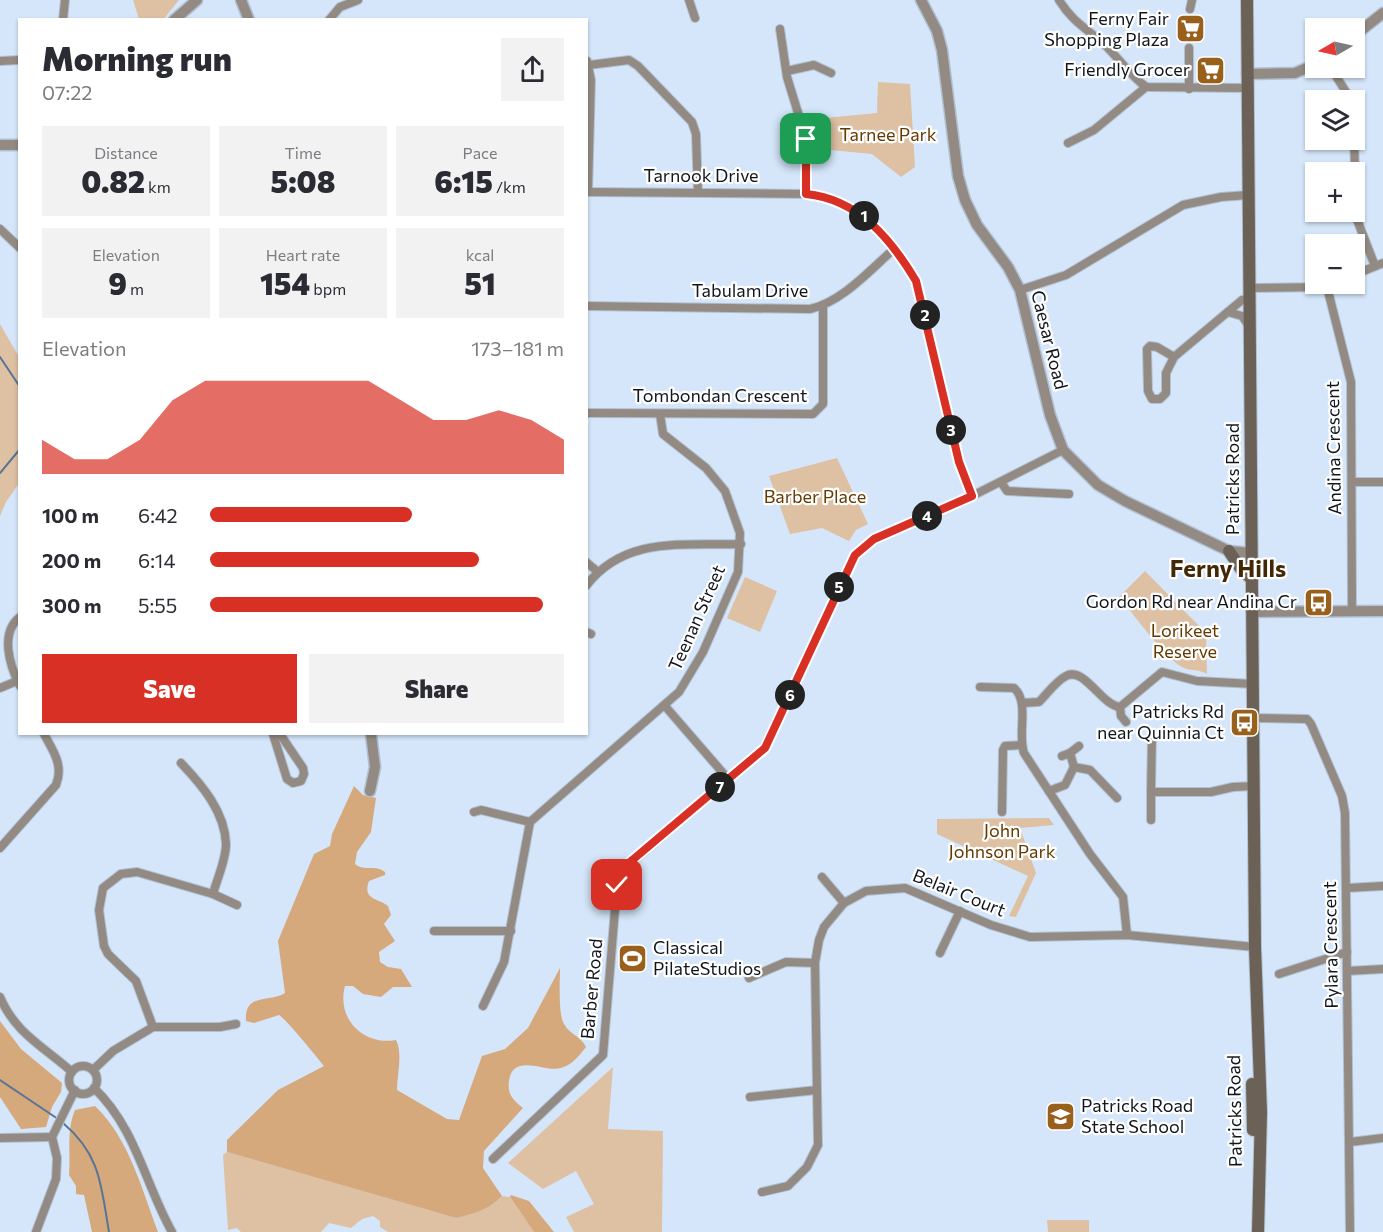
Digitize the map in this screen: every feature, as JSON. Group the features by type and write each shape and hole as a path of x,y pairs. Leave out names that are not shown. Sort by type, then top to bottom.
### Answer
{"main road":[{"name":"Patricks Road","path":"1247,0 1256,1030 1261,1112 1258,1232"},
{"path":"1225,548 1252,579"}],"street":[{"path":"63,18 66,0"},
{"path":"176,18 197,0"},
{"path":"241,0 248,18"},
{"path":"331,18 340,7 358,0"},
{"path":"689,0 695,18"},
{"name":"Caesar Road","path":"921,0 937,31 942,50 958,176 965,200 977,225 1008,267 1020,290 1050,416 1063,450 1089,478 1125,501 1167,523 1225,548 1251,549"},
{"path":"1059,0 1078,26 1107,47 1134,78 1146,87 1247,88"},
{"path":"1365,27 1383,13"},
{"path":"780,29 786,71 806,139 806,194"},
{"path":"1189,48 1189,89"},
{"path":"0,61 18,60"},
{"path":"588,63 629,60 638,66 692,122 696,134 698,193"},
{"path":"786,71 814,64 831,73"},
{"path":"1247,74 1295,73 1305,69"},
{"path":"1068,143 1094,130 1146,87"},
{"path":"0,145 18,146"},
{"path":"1354,150 1356,217 1379,265 1365,271"},
{"name":"Tarnook Drive","path":"588,192 818,195 852,207 868,219 894,249 916,281 921,294 959,462 972,496"},
{"path":"1020,290 1066,276 1184,205 1221,197 1248,195"},
{"path":"0,228 18,246"},
{"name":"Tabulam Drive","path":"588,306 810,309 823,306 894,249"},
{"path":"1174,357 1157,347 1150,346 1147,349 1148,392 1152,399 1160,399 1166,393 1166,373 1174,357 1249,294 1305,288"},
{"name":"Andina Crescent","path":"1333,294 1350,375 1352,611"},
{"name":"Tombondan Crescent","path":"588,413 813,414 820,410 824,397 823,306"},
{"path":"1228,312 1242,316 1249,327"},
{"name":"Teenan Street","path":"530,822 665,706 686,682 703,652 738,572 741,544 738,524 725,491 706,468 663,434 660,414"},
{"name":"Barber Road","path":"493,1160 603,1055 617,885 623,870 765,748 855,555 874,539 972,496 1063,450"},
{"path":"1001,482 1007,491 1069,494"},
{"path":"1352,482 1383,482"},
{"path":"588,583 597,571 611,560 628,552 652,547 741,544"},
{"path":"588,564 597,571"},
{"path":"1252,612 1383,611"},
{"path":"0,688 18,683 2,642 5,630 18,619"},
{"path":"1022,703 1038,702 1065,676 1071,674 1080,675 1112,706 1120,707 1162,672 1197,681 1252,684"},
{"path":"980,687 1014,688 1019,693 1022,703 1022,746 1058,807 1123,897 1127,935"},
{"path":"665,706 729,780"},
{"path":"1120,707 1121,716 1126,722"},
{"name":"Pylara Crescent","path":"1253,718 1300,718 1311,724 1342,796 1346,813 1350,1232"},
{"path":"0,848 56,785 60,774 58,762 44,735"},
{"path":"273,735 286,779 293,783 301,781 304,774 303,768 281,735"},
{"path":"370,790 375,767 371,735"},
{"path":"1151,820 1152,735"},
{"path":"1002,812 1003,750 1005,747 1022,746"},
{"path":"1079,746 1066,755 1074,767 1090,770 1117,798"},
{"path":"181,763 196,778 221,818 226,846 213,894"},
{"path":"1049,791 1065,785 1074,767"},
{"path":"1151,792 1211,792 1233,787 1254,786"},
{"path":"474,812 481,810 530,822 504,962 483,1006"},
{"path":"153,1027 136,981 108,954 104,946 99,910 104,888 121,874 137,872 213,894 237,905"},
{"path":"822,877 844,903"},
{"path":"1347,888 1383,886"},
{"name":"Belair Court","path":"762,1192 788,1186 807,1167 818,1145 815,963 824,927 844,903 866,891 893,887 917,891 991,925 1030,937 1127,935 1255,947"},
{"path":"940,953 960,910"},
{"path":"434,931 511,932"},
{"path":"1279,974 1347,952"},
{"path":"750,978 786,962 815,963"},
{"path":"1347,971 1383,969"},
{"path":"0,997 13,1022 34,1045 72,1072"},
{"path":"93,1070 112,1051 153,1027 220,1027 236,1024"},
{"path":"82,1066 93,1070 97,1081 94,1088 83,1094 75,1090 70,1080 72,1072 82,1066"},
{"path":"94,1088 106,1099 129,1134 172,1232"},
{"path":"36,1232 52,1195 56,1179 57,1158 52,1137 62,1112 75,1090"},
{"path":"750,1097 817,1090"},
{"path":"0,1138 52,1137"},
{"path":"1350,1142 1383,1138"}],"green space":[{"path":"133,0 179,0 165,18 139,18"},
{"name":"Tarnee Park","path":"878,82 910,84 915,167 901,177 872,154 820,149 815,119 877,113"},
{"path":"0,324 18,355 18,485 6,502 0,516"},
{"name":"Barber Place","path":"837,458 868,524 856,530 849,541 822,528 790,534 769,476"},
{"name":"Lorikeet Reserve","path":"1145,571 1206,633 1207,674 1177,664 1159,646 1119,597"},
{"path":"745,577 777,591 760,632 727,618"},
{"name":"John Johnson Park","path":"1049,818 1054,825 1020,828 1036,873 1016,917 1009,916 1028,876 937,834 937,819"},
{"path":"613,1067 608,1129 663,1131 662,1232 574,1232 566,1217 594,1204 576,1171 543,1189 508,1163"},
{"path":"227,1152 456,1218 481,1211 502,1196 510,1197 534,1232 388,1232 380,1227 380,1221 373,1216 362,1219 351,1228 329,1223 321,1232 241,1232 237,1228 228,1230 223,1155"},
{"path":"1047,1220 1089,1220 1089,1232 1048,1232"}],"shaded area":[{"path":"354,786 363,795 376,798 371,832 357,852 355,864 362,868 377,868 385,872 385,875 369,881 367,887 369,895 388,906 391,915 384,924 395,941 379,952 380,962 388,967 401,969 412,987 393,987 381,997 363,994 353,986 345,986 343,998 349,1019 355,1028 373,1039 396,1040 399,1058 397,1090 447,1119 459,1120 482,1056 505,1049 528,1028 560,968 562,1019 566,1028 586,1047 565,1067 554,1069 523,1065 512,1072 509,1081 510,1093 523,1108 484,1151 483,1168 502,1196 481,1211 469,1215 456,1218 227,1152 227,1140 278,1090 324,1066 279,1015 254,1023 246,1021 246,1012 254,1002 285,993 278,941 314,854 330,846 332,834"},
{"path":"0,1021 21,1049 62,1083 61,1092 52,1107 46,1127 21,1129 0,1097"},
{"path":"95,1106 107,1119 126,1149 158,1232 92,1232 84,1195 76,1194 76,1186 69,1175 69,1142 75,1110"},
{"path":"511,1195 529,1201 554,1232 534,1232 510,1197"}],"waterway":[{"path":"0,357 18,384"},
{"path":"0,473 18,451"},
{"path":"0,1080 58,1119"},
{"path":"63,1123 76,1135 92,1159 101,1186 109,1232"}],"place":[{"name":"Ferny Fair Shopping Plaza","path":"1190,29"},
{"name":"Friendly Grocer","path":"1211,70"},
{"name":"Gordon Rd near Andina Cr","path":"1318,602"},
{"name":"Patricks Rd near Quinnia Ct","path":"1245,722"},
{"name":"Classical PilateStudios","path":"632,958"},
{"name":"Patricks Road State School","path":"1060,1116"}],"district":[{"name":"Ferny Hills","path":"1228,569"}],"route":[{"path":"617,885 619,877 630,862 765,748 855,555 874,539 972,496 959,462 921,294 916,281 903,260 868,219 852,207 818,195 806,194 806,139"}]}
